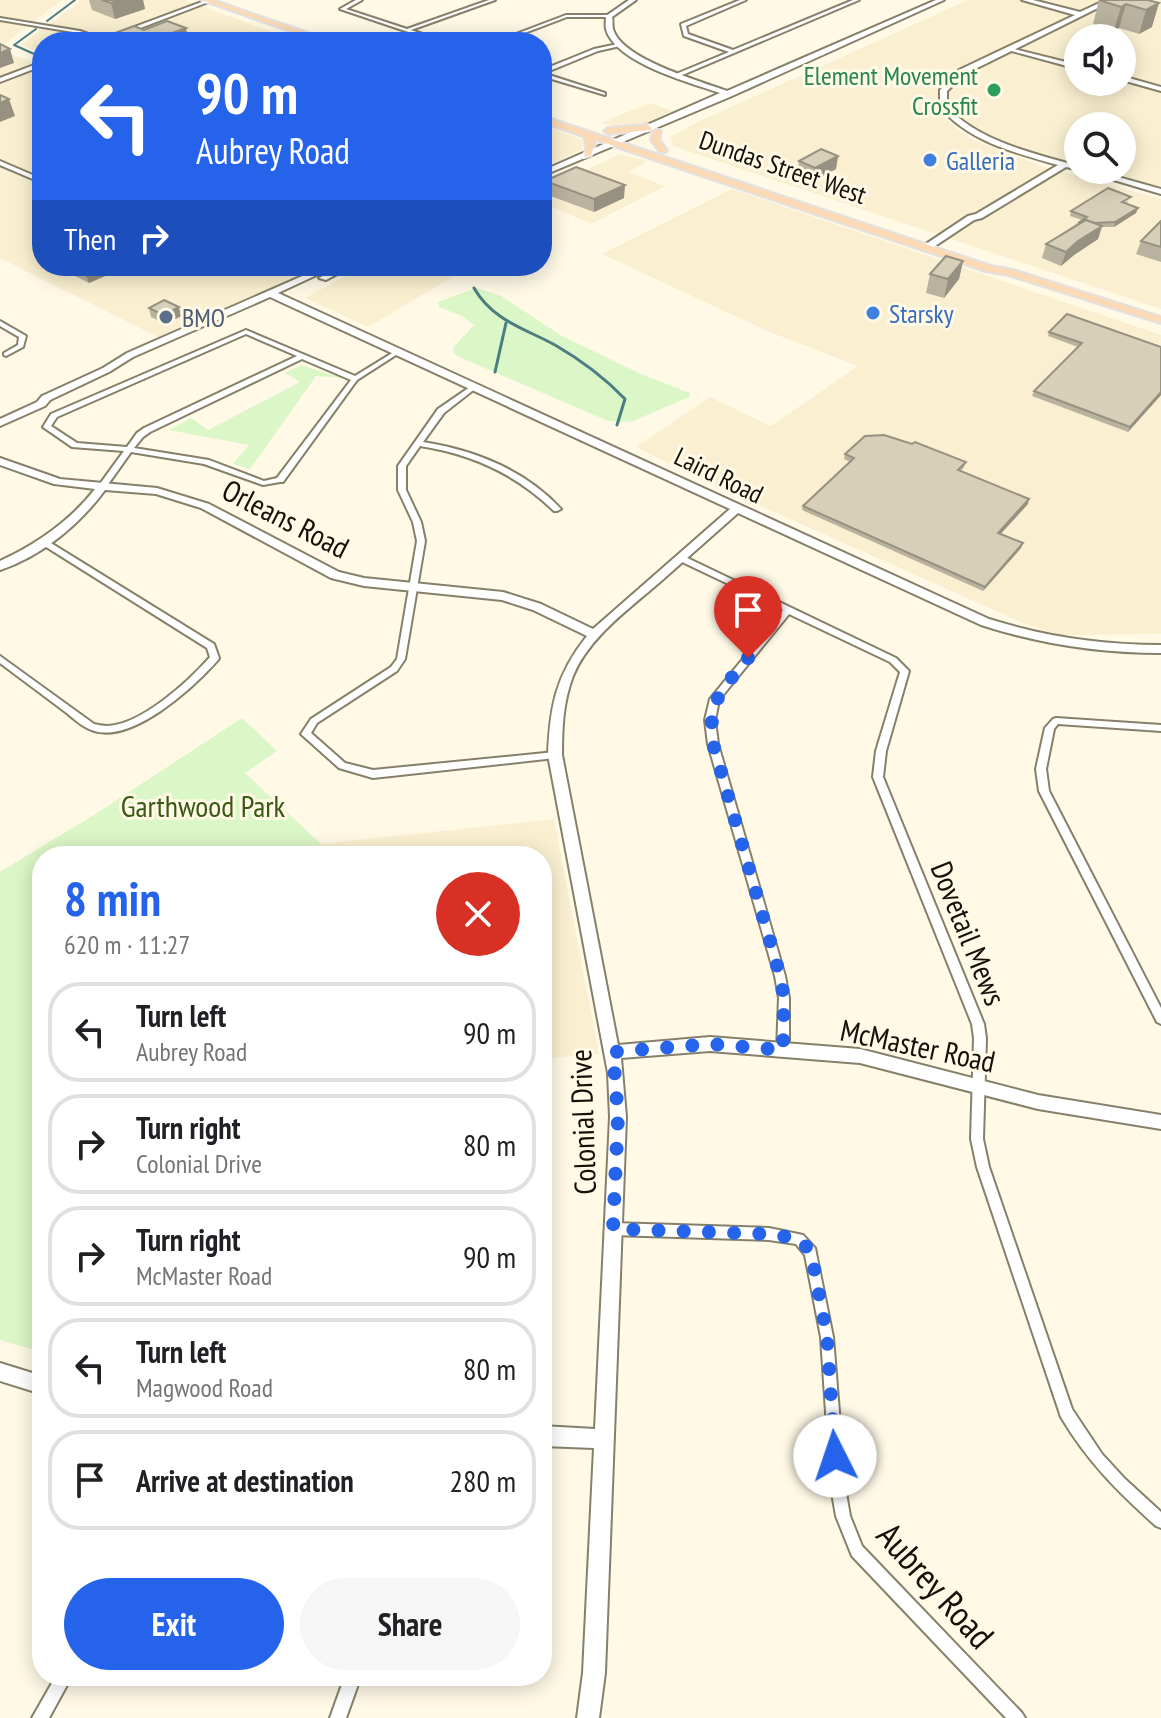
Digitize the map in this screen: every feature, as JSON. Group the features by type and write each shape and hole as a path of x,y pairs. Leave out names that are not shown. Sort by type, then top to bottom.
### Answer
{"main road":[{"path":"210,0 301,32"},
{"name":"Dundas Street West","path":"552,111 936,246 989,269 1009,272 1159,321"},
{"name":"Dundas Street West","path":"552,123 936,246"},
{"path":"608,131 652,129 655,140 663,150"},
{"path":"587,135 591,144 587,155"}],"street":[{"path":"125,32 210,0"},
{"path":"360,0 342,9 413,32"},
{"path":"407,30 493,0"},
{"path":"524,32 566,16 609,16 633,0"},
{"path":"734,52 686,35 683,25 744,0"},
{"path":"678,75 857,0"},
{"path":"552,170 631,139 941,0"},
{"path":"1025,0 1079,14"},
{"path":"1035,0 1047,5"},
{"path":"1064,164 1025,154 975,135 954,120 946,109 943,93 953,78 1111,0"},
{"path":"609,16 607,26 618,45 635,57 730,94"},
{"path":"0,19 80,32"},
{"path":"552,68 596,50 618,45"},
{"path":"1010,49 1064,63"},
{"path":"0,80 32,68"},
{"path":"552,78 603,94"},
{"path":"1136,82 1161,89"},
{"path":"552,177 616,145"},
{"path":"0,163 32,177"},
{"path":"936,246 1064,165"},
{"path":"1133,184 1161,192"},
{"path":"274,295 312,276"},
{"path":"0,413 32,399 46,398 106,370 130,355 322,276"},
{"name":"Laird Road","path":"274,295 472,388 682,480 980,620 1012,632 1093,647 1161,649"},
{"path":"0,323 23,336 21,346 6,354"},
{"path":"355,379 255,334 234,335 54,416 47,427 75,445 206,462 263,483 276,482 295,462 355,379 396,353"},
{"path":"0,566 46,543 91,502 147,430 303,356"},
{"path":"472,388 441,411 402,466 400,477 405,500 417,522 421,541 399,664 314,721 306,730 309,738 342,766 373,774 555,755"},
{"path":"0,423 41,404 46,398"},
{"path":"419,444 467,453 539,490 557,509"},
{"name":"Orleans Road","path":"0,461 26,473 58,482 157,491 205,506 335,575 364,582 503,596 537,607 594,634"},
{"name":"Colonial Drive","path":"588,1718 594,1673 618,1117 613,1052 555,755 554,718 560,694 583,648 594,634 737,508"},
{"path":"0,659 92,727 103,731 126,727 166,702 200,677 215,658 211,646 46,543"},
{"name":"Dovetail Mews","path":"681,558 893,660 905,671 881,751 878,777 978,1024 979,1153 1066,1412 1083,1444 1107,1472 1161,1521"},
{"path":"783,1050 784,998 780,976 713,744 710,720 715,699 787,611"},
{"path":"1161,728 1056,721 1050,728 1041,780 1161,1019"},
{"name":"McMaster Road","path":"613,1052 710,1044 879,1059 1054,1105 1161,1122"},
{"name":"Aubrey Road","path":"613,1229 769,1234 799,1239 811,1252 827,1337 838,1487 843,1516 857,1551 1017,1718"},
{"path":"0,1372 32,1382"},
{"path":"552,1436 604,1439"},
{"path":"40,1718 58,1686"},
{"path":"338,1718 349,1686"}],"shaded area":[{"path":"0,0 62,0 3,45 9,53 32,62 32,274 0,258"},
{"path":"82,0 185,0 273,32 38,32"},
{"path":"968,0 1161,0 1161,188 1136,181 1136,112 1064,112 1064,161 1009,146 965,123 950,105 934,100 938,113 971,139 1064,172 1064,184 1106,184 1161,199 1161,309 673,146 670,137"},
{"path":"32,36 32,49 20,45"},
{"path":"650,103 673,111 637,127 622,128 600,123"},
{"path":"552,129 581,139 586,145 578,152 552,163"},
{"path":"619,154 648,161 628,172 665,186 591,224 552,206 552,187"},
{"path":"732,189 1161,335 1161,634 1060,635 1023,623 698,478 636,447 710,397 771,426 858,366 767,331 602,254"},
{"path":"36,276 297,276 158,337"},
{"path":"346,276 454,276 368,327 305,298"},
{"path":"554,819 599,1054 552,1058 552,846 319,846"}],"green space":[{"path":"477,288 501,296 562,336 641,374 690,393 689,397 631,422 608,421 457,356 453,352 454,347 474,325 462,316 439,307 438,302"},
{"path":"301,365 342,378 316,376 250,469 233,464 249,445 169,430 191,418 208,430 300,382 285,373"},
{"name":"Garthwood Park","path":"242,718 277,751 245,773 321,844 43,846"},
{"name":"Garthwood Park","path":"32,853 32,1349 0,1339 0,872"}],"building":[{"path":"1099,0 1148,0 1159,3 1146,10"},
{"path":"167,21 186,28 175,32 118,32 134,26 144,30"},
{"path":"0,44 10,49 0,53"},
{"path":"821,149 838,156 815,168 799,161"},
{"path":"576,167 625,185 594,199 552,184 552,178"},
{"path":"1108,188 1131,197 1122,202 1138,208 1115,222 1094,223 1086,220 1078,223 1087,217 1071,211"},
{"path":"1086,220 1102,226 1066,252 1046,244"},
{"path":"1161,221 1161,247 1141,241"},
{"path":"946,256 963,261 948,279 930,274"},
{"path":"164,300 179,307 163,315 149,308"},
{"path":"1067,314 1161,347 1161,392 1130,427 1034,391 1082,343 1049,332"},
{"path":"884,435 912,444 915,442 966,462 958,470 1029,499 998,533 1023,543 985,587 803,506 854,458 845,454 865,436"}],"waterway":[{"path":"47,21 75,0"},
{"path":"32,53 14,45 36,29"},
{"path":"474,288 500,316 574,357 617,391 625,399 617,425"},
{"path":"495,372 506,323"}],"place":[{"name":"Element Movement Crossfit","path":"994,90"},
{"name":"Galleria","path":"930,160"},
{"name":"Starsky","path":"873,313"},
{"name":"BMO","path":"166,317"}],"route":[{"path":"748,658 715,699 710,720 713,744 780,976 784,998 783,1050 710,1044 613,1052 618,1117 613,1229 769,1234 799,1239 811,1252 816,1270 827,1337 835,1456"}]}
